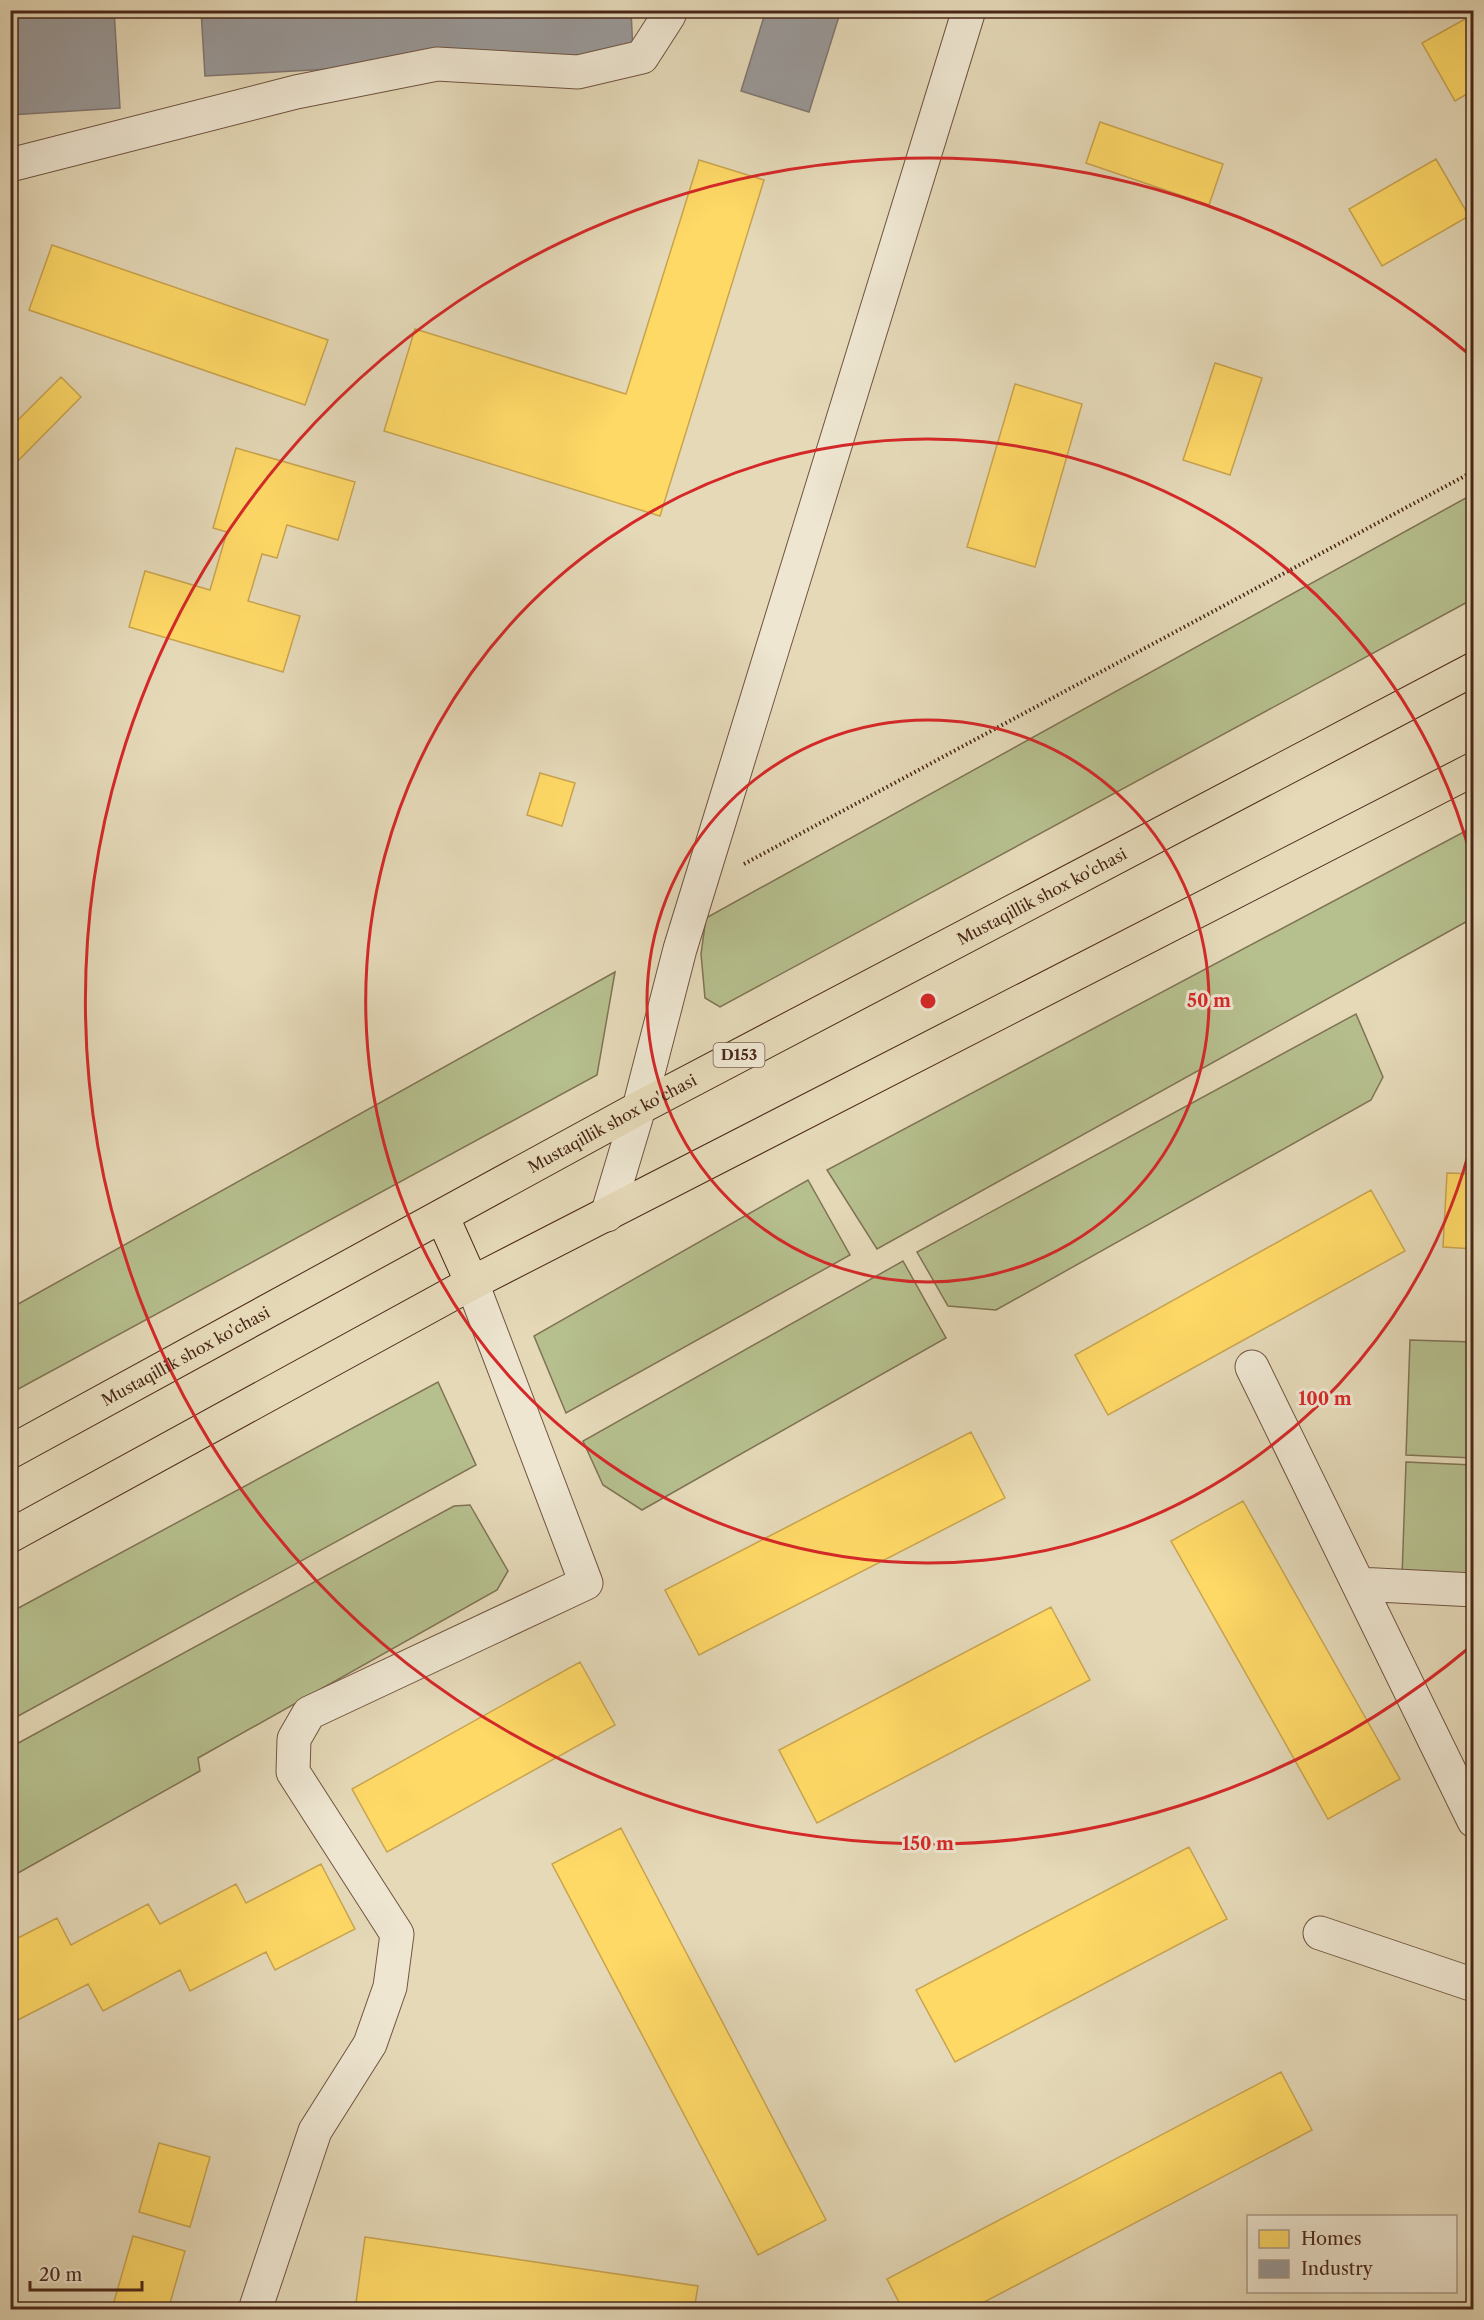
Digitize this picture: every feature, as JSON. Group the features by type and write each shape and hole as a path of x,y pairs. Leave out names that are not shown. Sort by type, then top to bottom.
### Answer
{"main road":[{"name":"Mustaqillik shox ko'chasi","path":"10,1452 639,1108 1473,669"},
{"path":"10,1536 472,1283 1473,769"},
{"path":"442,1216 472,1283"}],"street":[{"path":"10,165 296,92 437,64 578,72 642,57 669,15 669,10"},
{"path":"607,1215 639,1108 680,949 969,10"},
{"path":"255,2310 315,2131 370,2044 390,1988 397,1934 293,1772 294,1739 309,1713 586,1583 472,1283"},
{"path":"1252,1367 1473,1821"},
{"path":"1358,1584 1473,1590"},
{"path":"1320,1933 1473,1984"}],"path":[{"path":"699,888 1473,471"}],"green space":[{"path":"1473,494 1473,599 720,1007 705,998 701,954 706,918"},
{"path":"1473,827 1473,918 877,1249 827,1170"},
{"path":"615,972 597,1075 11,1393 11,1308"},
{"path":"1356,1014 1383,1077 1371,1100 996,1310 948,1306 917,1252"},
{"path":"808,1180 850,1255 566,1413 534,1336"},
{"path":"903,1261 946,1338 642,1510 603,1485 583,1441"},
{"path":"1410,1340 1473,1342 1473,1458 1406,1455"},
{"path":"438,1382 476,1465 11,1720 11,1612"},
{"path":"1406,1462 1473,1465 1473,1580 1402,1577"},
{"path":"470,1505 508,1571 497,1590 198,1758 200,1771 11,1877 11,1747 454,1506"}],"building: Homes":[{"path":"1474,14 1474,90 1455,101 1422,43"},
{"path":"1100,122 1223,164 1209,205 1086,163"},
{"path":"1436,159 1469,216 1382,266 1349,209"},
{"path":"699,160 764,180 660,516 384,431 415,329 626,394"},
{"path":"52,245 328,340 305,405 29,310"},
{"path":"1215,363 1262,378 1230,475 1183,460"},
{"path":"61,377 81,397 10,469 10,428"},
{"path":"1015,384 1082,404 1035,567 967,547"},
{"path":"236,448 355,482 338,540 287,525 277,558 262,554 248,601 300,616 283,672 129,627 145,571 210,590 227,532 213,528"},
{"path":"540,773 575,783 562,826 527,815"},
{"path":"1447,1173 1474,1174 1474,1249 1443,1247"},
{"path":"1371,1190 1405,1251 1108,1415 1075,1355"},
{"path":"971,1432 1005,1498 699,1655 665,1590"},
{"path":"1243,1501 1400,1779 1328,1819 1171,1541"},
{"path":"1051,1607 1090,1680 817,1823 779,1750"},
{"path":"580,1662 615,1725 387,1852 352,1789"},
{"path":"621,1828 826,2220 758,2255 552,1864"},
{"path":"1189,1847 1227,1919 955,2062 916,1990"},
{"path":"321,1864 355,1929 275,1970 266,1952 190,1991 180,1970 103,2011 88,1984 10,2024 10,1942 57,1918 71,1945 148,1904 160,1924 236,1884 246,1903"},
{"path":"1281,2072 1312,2130 969,2310 903,2310 887,2279"},
{"path":"159,2143 210,2157 190,2227 139,2212"},
{"path":"133,2236 185,2251 168,2310 128,2310 113,2305"},
{"path":"365,2237 698,2286 694,2310 355,2310"}],"building: Industry":[{"path":"10,10 114,10 120,108 10,115"},
{"path":"201,10 631,10 633,52 205,76"},
{"path":"766,10 841,10 809,112 741,91"}]}
